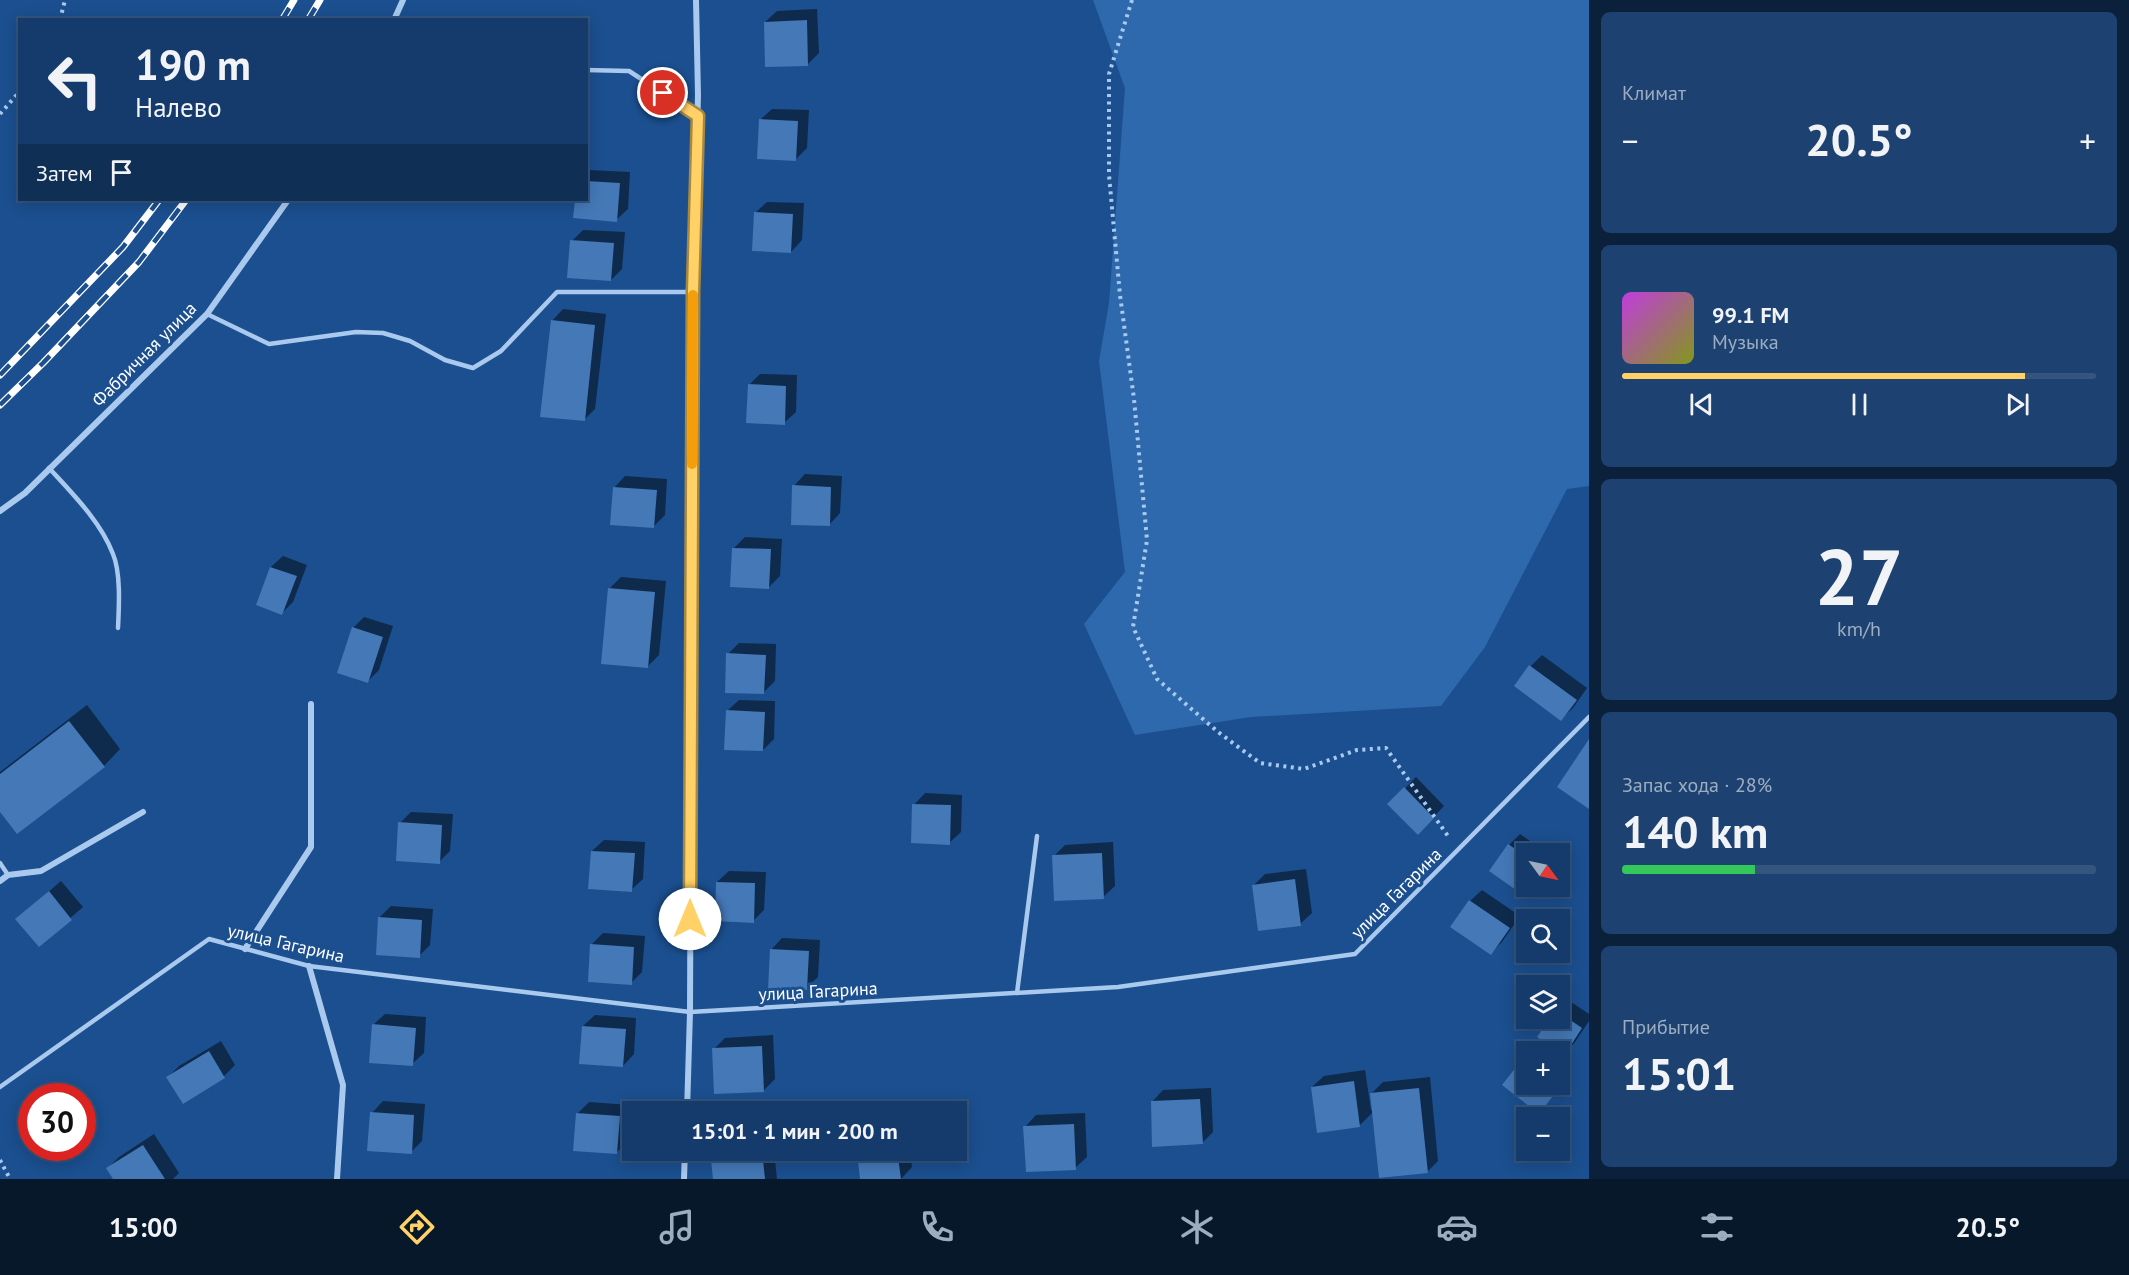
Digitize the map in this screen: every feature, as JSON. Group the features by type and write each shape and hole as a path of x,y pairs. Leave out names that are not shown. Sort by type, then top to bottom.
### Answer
{"street":[{"path":"395,18 403,0"},
{"path":"687,1101 690,1012 693,292 698,116 696,0"},
{"name":"Фабричная улица","path":"0,511 25,493 207,314 287,201"},
{"path":"245,949 311,847 311,704"},
{"path":"0,881 8,875 41,871 143,812"},
{"path":"309,966 343,1085 337,1179"},
{"path":"684,1179 685,1161"}],"lane":[{"path":"588,70 629,71 698,116"},
{"path":"207,314 269,344 356,332 383,333 410,341 445,360 473,368 501,351 557,292 693,292"},
{"path":"49,468 89,512 114,555 119,593 118,628"},
{"name":"улица Гагарина","path":"0,1087 209,939 309,966 690,1012 1118,987 1355,954 1589,717"},
{"path":"1017,993 1037,836"},
{"path":"0,863 8,875"}],"path":[{"path":"60,18 65,0"},
{"path":"1132,0 1109,74 1109,175 1119,295 1134,399 1147,540 1133,627 1157,679 1218,732 1260,763 1304,769 1357,750 1386,748 1458,849"},
{"path":"0,114 18,93"},
{"path":"0,1160 10,1179"}],"shaded area":[{"path":"1093,0 1589,0 1589,486 1567,489 1485,647 1441,706 1251,717 1135,735 1084,624 1125,572 1099,361 1109,303 1125,88"}],"building":[{"path":"807,20 808,66 765,67 764,22"},
{"path":"759,119 798,121 796,161 757,159"},
{"path":"588,181 620,183 617,222 573,218 575,201 588,201"},
{"path":"754,212 793,214 791,253 752,251"},
{"path":"570,240 614,243 611,281 567,278"},
{"path":"551,320 595,325 585,421 540,417"},
{"path":"748,384 786,386 785,425 746,423"},
{"path":"792,485 831,487 830,526 791,525"},
{"path":"613,487 657,490 654,528 610,525"},
{"path":"732,548 771,549 769,589 730,587"},
{"path":"270,567 297,576 282,615 256,605"},
{"path":"608,588 655,592 648,668 601,664"},
{"path":"352,627 383,637 368,683 337,673"},
{"path":"726,653 766,655 764,694 725,693"},
{"path":"1529,665 1577,700 1561,721 1514,686"},
{"path":"726,710 765,712 763,751 724,750"},
{"path":"69,721 105,767 17,834 0,812 0,774"},
{"path":"1589,739 1589,809 1557,787"},
{"path":"1404,787 1434,818 1418,835 1387,804"},
{"path":"912,804 951,805 950,845 911,843"},
{"path":"398,822 442,825 440,864 396,861"},
{"path":"1508,844 1516,849 1516,890 1489,871"},
{"path":"591,851 635,853 632,892 588,889"},
{"path":"1102,853 1104,899 1054,901 1052,855"},
{"path":"1295,879 1301,926 1258,931 1252,885"},
{"path":"716,882 755,883 754,923 715,921"},
{"path":"49,891 72,920 39,947 15,919"},
{"path":"1469,900 1510,928 1491,955 1450,927"},
{"path":"378,917 422,920 420,958 376,955"},
{"path":"590,944 634,947 632,985 588,982"},
{"path":"770,949 809,951 807,990 768,989"},
{"path":"1570,1020 1582,1028 1570,1047 1570,1041 1543,1041 1537,1037 1542,1029 1570,1029"},
{"path":"372,1024 416,1028 413,1066 369,1063"},
{"path":"582,1026 626,1029 623,1067 579,1064"},
{"path":"762,1046 764,1092 714,1094 712,1048"},
{"path":"209,1051 225,1078 183,1104 166,1077"},
{"path":"1516,1067 1516,1095 1554,1095 1544,1107 1530,1107 1502,1085"},
{"path":"1354,1081 1360,1127 1317,1133 1311,1087"},
{"path":"1419,1088 1428,1173 1379,1178 1370,1093"},
{"path":"1200,1099 1203,1144 1152,1147 1151,1101"},
{"path":"370,1112 414,1115 412,1154 367,1151"},
{"path":"576,1113 620,1116 617,1154 573,1151"},
{"path":"1074,1124 1076,1170 1026,1172 1023,1126"},
{"path":"143,1145 165,1179 113,1179 106,1168"},
{"path":"711,1161 763,1161 765,1179 713,1179"},
{"path":"858,1161 899,1161 901,1179 860,1179"}],"railway":[{"path":"283,18 294,0"},
{"path":"309,18 320,0"},
{"path":"0,375 123,247 158,201"},
{"path":"0,405 139,262 185,201"}],"slow traffic":[{"path":"692,464 693,295"}],"route":[{"path":"663,93 698,116 693,292 690,919"}]}
